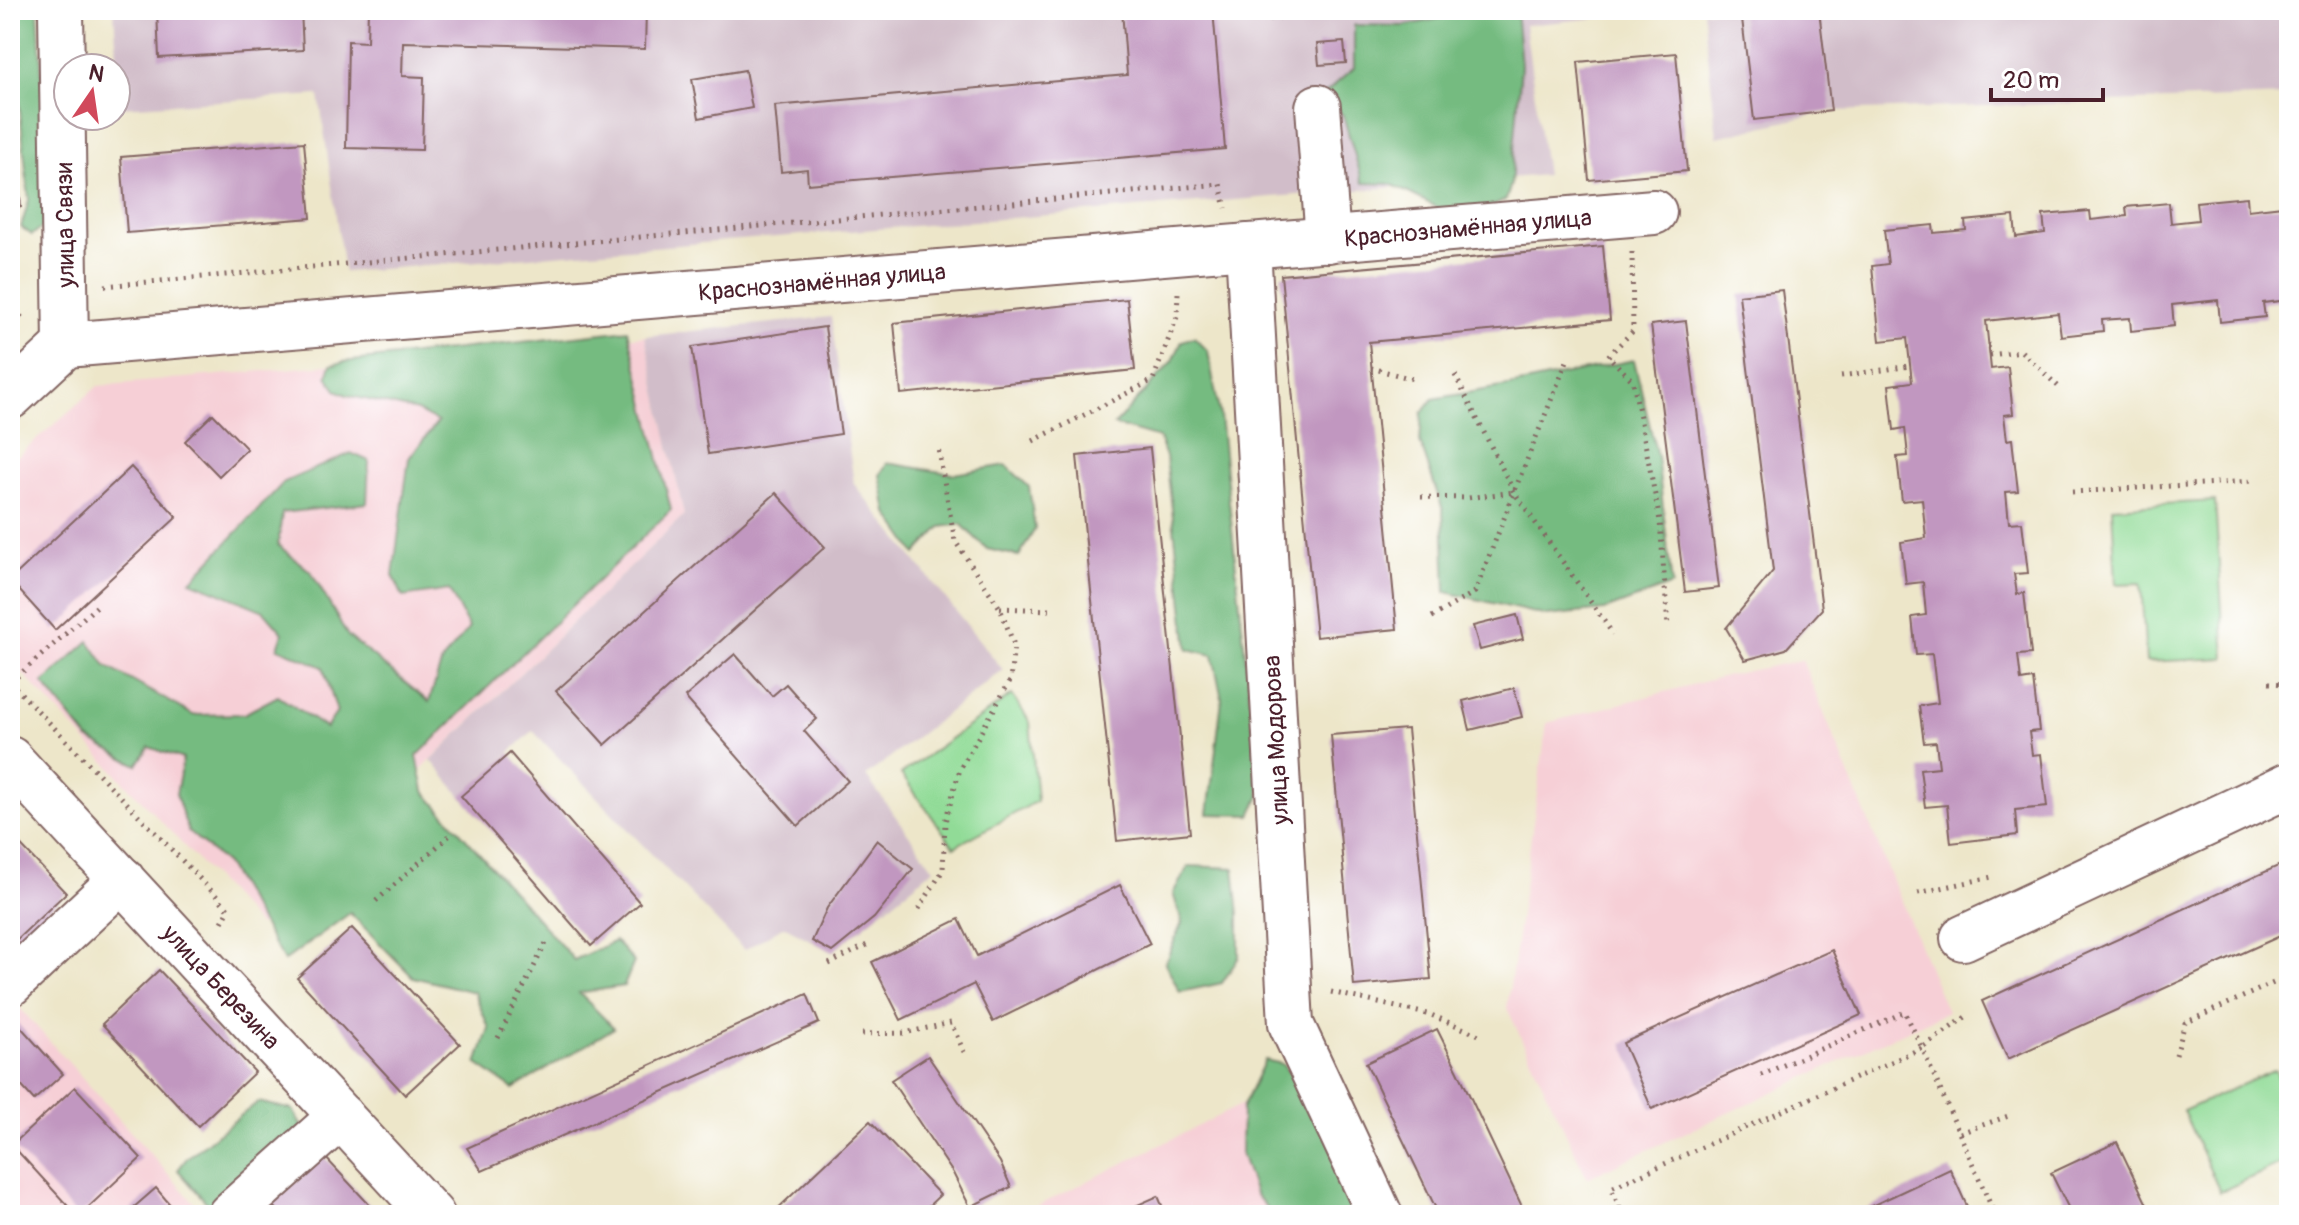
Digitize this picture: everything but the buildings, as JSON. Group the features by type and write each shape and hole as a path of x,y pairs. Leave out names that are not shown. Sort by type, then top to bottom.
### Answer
{"street":[{"name":"улица Связи","path":"48,334 61,10"},
{"path":"1318,107 1328,240"},
{"name":"Краснознамённая улица","path":"48,334 1180,252 1642,214"},
{"name":"улица Модорова","path":"1248,246 1291,1024 1380,1215"},
{"path":"10,397 48,334"},
{"name":"улица Березина","path":"10,759 432,1215"},
{"path":"1963,938 2289,785"},
{"path":"10,984 122,879"},
{"path":"230,1215 341,1116"}],"path":[{"path":"105,285 1220,184 1228,218 1248,246"},
{"path":"1642,214 1633,331 1608,356 1633,381 1660,521 1668,627"},
{"path":"1033,441 1153,380 1177,317 1180,252"},
{"path":"10,304 48,334"},
{"path":"1990,355 2021,351 2062,390"},
{"path":"1432,617 1475,592 1567,361"},
{"path":"1841,376 1910,366"},
{"path":"1371,368 1417,380"},
{"path":"1455,375 1514,492 1613,634"},
{"path":"919,909 943,870 945,822 960,769 1010,681 1014,645 1000,608 955,541 938,448"},
{"path":"2072,492 2252,481"},
{"path":"1421,497 1468,498 1514,492"},
{"path":"10,683 97,606"},
{"path":"1000,608 1051,610"},
{"path":"2269,683 2289,684"},
{"path":"376,901 449,836"},
{"path":"498,1038 546,943"},
{"path":"829,964 867,945"},
{"path":"2176,1055 2185,1023 2289,976"},
{"path":"1290,982 1431,1015 1479,1035"},
{"path":"1761,1075 1905,1012 1995,1215"},
{"path":"1623,1215 1611,1188 1922,1048 1967,1016"},
{"path":"862,1034 904,1033 951,1023 964,1052"},
{"path":"1960,1133 2011,1115"}],"shaded area":[{"path":"114,10 1679,10 1525,25 1546,175 344,272 319,95 132,106 132,52 117,52"},
{"path":"1703,10 2289,10 2289,96 1831,111 1717,137"},
{"path":"831,317 854,484 1003,670 866,776 934,869 832,952 784,926 744,950 533,731 461,796 431,760 684,515 645,336"},
{"path":"645,336 684,515 259,926 10,660 10,463 98,386"},
{"path":"1802,660 1947,1012 1587,1178 1507,1008 1547,723 1729,675"},
{"path":"10,997 205,1215 10,1215"},
{"path":"1287,1082 1348,1215 1019,1215"}],"green space":[{"path":"10,10 38,10 50,221 32,235 21,227 29,200"},
{"path":"1480,10 1516,10 1521,66 1511,184 1506,200 1491,207 1448,213 1391,184 1363,183 1343,115 1322,96 1354,68 1354,25 1404,26"},
{"path":"628,330 671,510 417,756 424,791 574,960 615,941 634,962 624,986 579,993 614,1028 513,1089 477,1064 489,1028 474,992 413,977 350,913 284,961 226,864 188,831 176,794 183,759 149,747 137,765 88,739 43,683 89,641 106,666 193,715 244,714 278,696 326,728 337,712 323,667 278,648 283,633 264,611 191,581 284,482 351,453 369,461 367,503 282,513 278,545 311,572 348,636 429,702 442,661 469,628 449,590 403,597 393,575 409,458 438,422 417,411 336,390 327,376 331,365"},
{"path":"1194,337 1208,351 1220,416 1260,796 1251,815 1208,814 1222,699 1213,655 1188,649 1166,457 1159,438 1114,425 1173,361 1182,341"},
{"path":"1634,360 1657,456 1672,585 1605,610 1547,616 1446,592 1443,510 1420,442 1422,413 1433,399"},
{"path":"887,463 954,474 1006,465 1029,487 1035,529 1019,556 987,549 961,524 941,527 916,554 887,512 880,475"},
{"path":"2215,501 2225,658 2146,662 2141,583 2116,584 2112,507"},
{"path":"1012,695 1030,722 1037,801 954,847 901,774"},
{"path":"1189,866 1234,868 1239,914 1239,957 1222,983 1180,992 1165,963 1182,923 1173,893"},
{"path":"1265,1060 1282,1064 1313,1103 1368,1215 1273,1215 1255,1194 1241,1153 1242,1108"},
{"path":"2275,1070 2289,1100 2289,1160 2220,1192 2183,1111"},
{"path":"258,1102 293,1110 303,1128 214,1211 178,1170 187,1158"}]}
